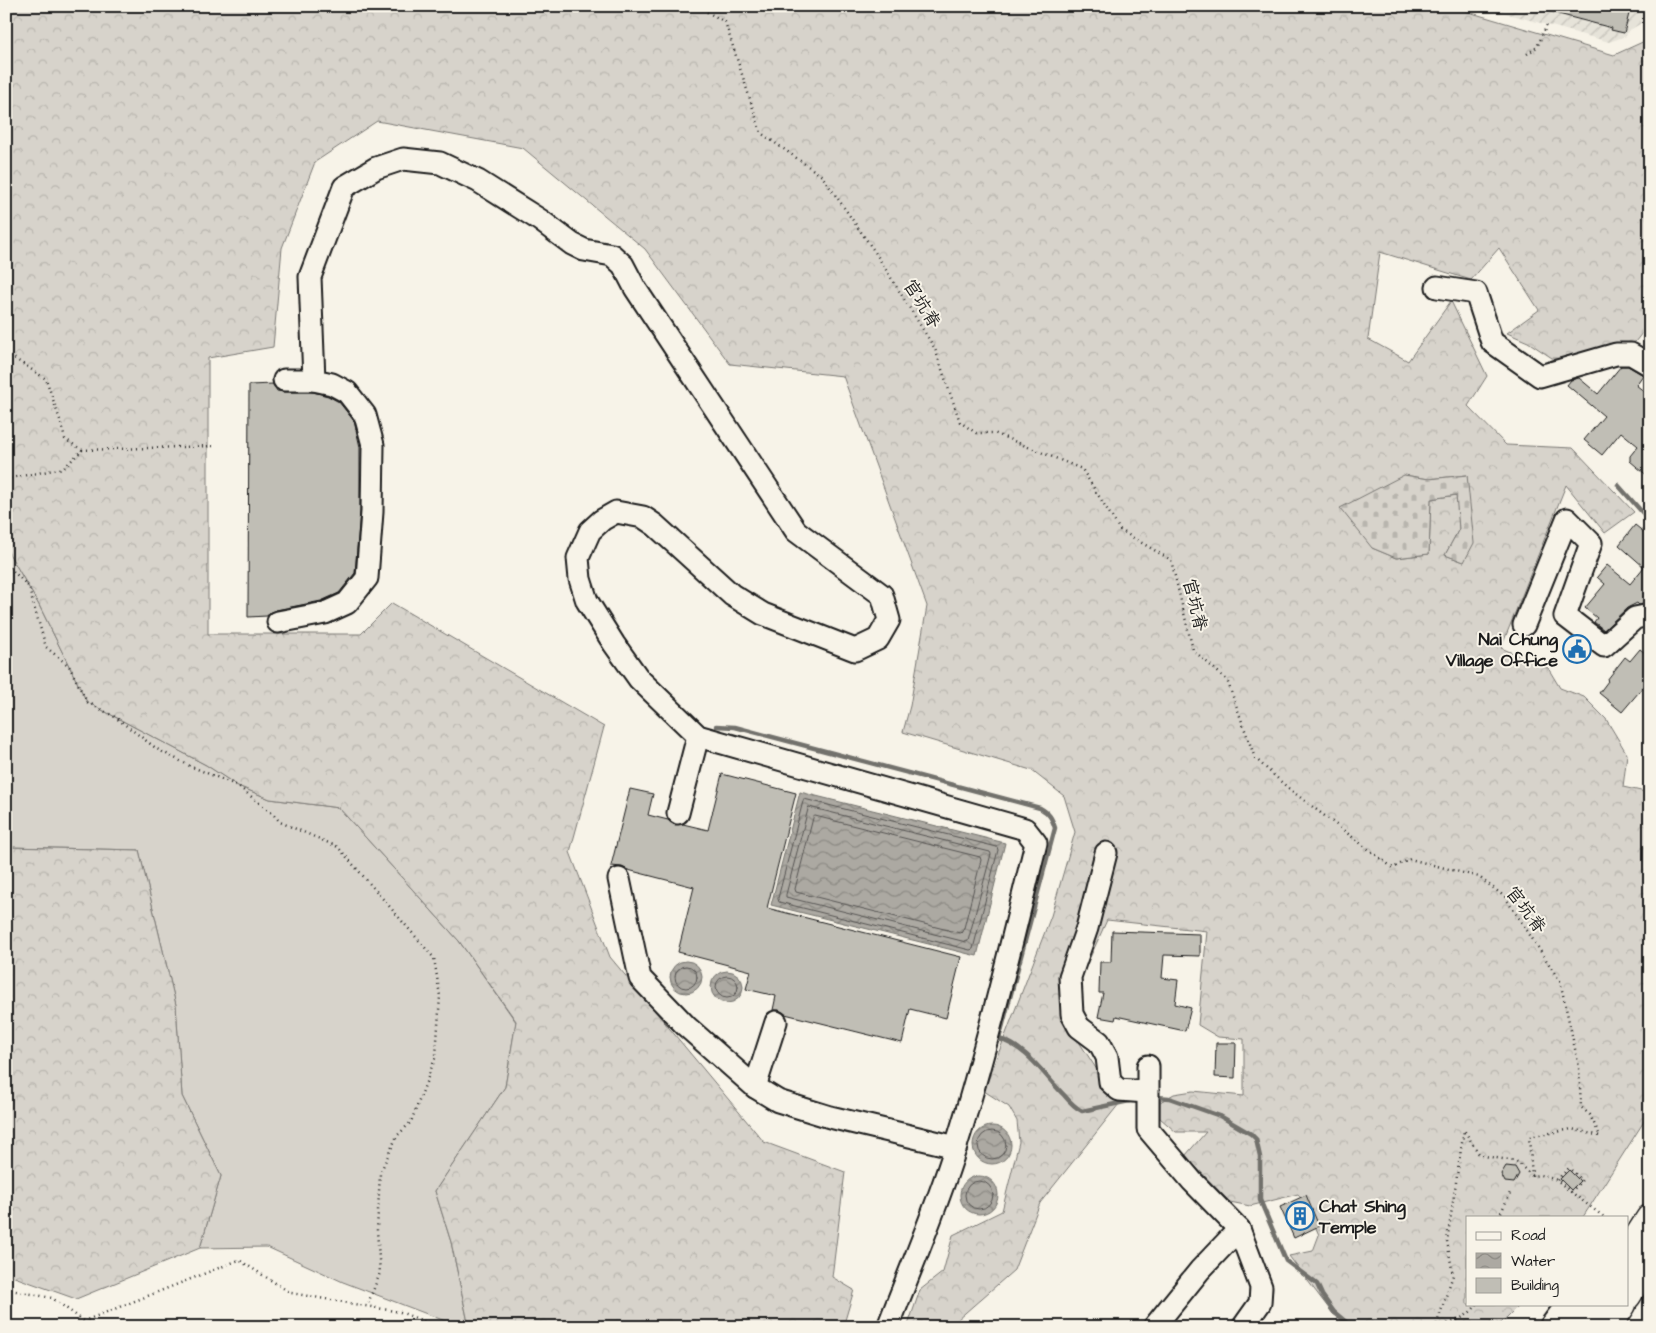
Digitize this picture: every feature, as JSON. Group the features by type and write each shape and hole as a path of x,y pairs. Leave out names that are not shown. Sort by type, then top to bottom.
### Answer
{"main road":[{"path":"1628,1253 1640,1230"},
{"path":"1628,1293 1650,1258"},
{"path":"1577,1327 1593,1306"},
{"path":"1607,1327 1621,1306"}],"street":[{"path":"314,380 310,277 344,187 376,168 403,159 440,163 478,181 540,220 572,244 584,250 612,256 623,265 635,288 661,328 796,531 882,595 889,620 878,639 855,650 763,614 732,595 655,525 643,517 616,512 602,520 590,531 578,558 580,578 587,601 639,679 698,736 1025,829 1036,843 998,1001 956,1147 888,1327"},
{"path":"1437,287 1476,293 1492,342 1540,376 1616,354 1631,354 1650,365"},
{"path":"278,622 325,613 346,603 367,578 372,512 373,445 365,415 348,392 332,384 314,380 284,380"},
{"path":"1524,626 1567,519 1591,543 1565,616 1604,646 1635,618 1650,615"},
{"path":"678,813 698,736"},
{"path":"1106,853 1087,928 1070,977 1072,1014 1079,1027 1099,1042 1107,1057 1110,1082 1119,1090 1147,1092"},
{"path":"619,880 640,978 686,1026 755,1087 778,1101 822,1114 956,1147"},
{"path":"755,1087 776,1022"},
{"path":"1148,1066 1148,1129 1192,1181 1239,1229 1261,1287 1260,1303 1242,1327"},
{"path":"1154,1327 1200,1270 1239,1229"},
{"path":"1550,1327 1566,1306"}],"path":[{"name":"官坑脊","path":"700,6 700,8 725,22 761,133 822,176 885,268 935,349 960,422 976,433 994,433 1082,469 1120,530 1171,560 1193,650 1227,680 1255,758 1288,788 1393,868 1410,859 1479,876 1505,897 1560,981 1579,1067 1581,1107 1590,1115 1600,1136 1572,1129 1528,1137 1532,1176"},
{"path":"1527,54 1537,46 1547,24"},
{"path":"6,353 46,380 65,439 82,450 213,446"},
{"path":"6,479 64,468 82,450"},
{"path":"6,564 28,586 46,647 69,666 87,702 115,717 157,749 190,766 238,786 273,814 280,822 338,847 434,958 440,996 436,1056 411,1122 397,1136 380,1173 378,1230 380,1273 367,1306"},
{"path":"1476,1306 1473,1311 1452,1323 1436,1326 1453,1275 1447,1241 1464,1130 1479,1154 1516,1161 1532,1176 1540,1175 1557,1180 1603,1216"},
{"path":"1557,1180 1569,1168 1582,1180 1570,1192"},
{"path":"1499,1216 1510,1193"},
{"path":"6,1290 52,1298 84,1321 239,1260 291,1293 400,1312 439,1327"}],"shaded area":[{"path":"1494,6 1645,6 1640,24 1628,31 1626,36 1609,42 1494,10"}],"green space":[{"path":"6,6 1448,6 1614,55 1647,40 1650,31 1650,323 1635,342 1597,350 1578,359 1552,358 1528,342 1507,333 1539,310 1499,248 1471,280 1380,252 1368,339 1408,361 1451,301 1487,376 1468,406 1506,445 1573,448 1634,512 1605,533 1566,485 1501,648 1548,668 1560,688 1584,697 1606,719 1627,754 1623,787 1650,793 1650,1112 1584,1216 1466,1216 1466,1306 1518,1306 1501,1323 1494,1327 1353,1327 1333,1314 1289,1256 1313,1251 1319,1235 1304,1201 1298,1194 1250,1206 1230,1202 1185,1156 1206,1132 1176,1132 1160,1118 1160,1102 1174,1094 1193,1091 1244,1096 1244,1039 1218,1037 1198,1025 1207,931 1107,920 1063,1017 1119,1104 1040,1203 1014,1270 957,1320 908,1325 920,1290 943,1272 953,1235 1002,1211 1019,1142 1017,1121 1009,1107 984,1091 1051,916 1075,832 1064,796 1031,770 903,732 910,706 927,606 843,376 730,364 645,249 523,148 377,121 315,162 282,248 273,347 208,358 208,634 361,634 392,603 604,727 570,852 610,957 764,1142 845,1172 832,1277 854,1290 843,1327 469,1327 451,1242 435,1191 505,1087 516,1021 459,941 339,808 270,799 238,786 206,765 87,702 39,605 6,548","holes":["1404,475 1429,479 1467,475 1464,562 1445,555 1459,529 1457,495 1431,499 1429,554 1396,558 1372,548"]},
{"path":"1404,475 1429,479 1467,475 1474,543 1464,562 1445,555 1459,529 1456,495 1431,499 1429,554 1396,558 1372,548 1340,508"},
{"path":"6,548 39,605 87,702 206,765 238,786 270,799 339,808 459,941 516,1022 505,1087 435,1191 451,1242 469,1327 461,1327 343,1282 267,1247 200,1248 221,1176 182,1096 176,1005 139,850 6,847"},
{"path":"6,847 139,850 176,1005 182,1096 221,1176 200,1248 76,1299 6,1274"}],"water":[{"path":"800,792 1005,843 977,956 771,905"},
{"path":"686,961 692,962 697,966 701,971 701,983 697,988 692,992 686,993 680,992 675,988 671,983 670,977 671,971 675,966 680,962"},
{"path":"727,971 733,972 738,976 742,981 742,993 738,998 733,1002 727,1003 721,1002 716,998 712,993 711,987 712,981 716,976 721,972"},
{"path":"992,1126 1005,1132 1011,1145 1005,1158 992,1164 979,1158 973,1145 979,1132"},
{"path":"979,1176 992,1182 998,1195 992,1208 979,1214 966,1208 960,1195 966,1182"}],"building":[{"path":"1544,6 1631,6 1624,33 1611,30 1612,28 1543,10"},
{"path":"1621,366 1628,366 1643,375 1636,385 1650,396 1650,478 1630,461 1630,456 1638,446 1621,432 1602,455 1584,440 1604,416 1567,385 1571,380 1579,378 1598,394"},
{"path":"273,384 277,391 313,392 328,396 339,402 354,421 360,447 360,511 355,573 339,593 321,601 276,610 270,612 267,616 248,617 249,385"},
{"path":"1635,525 1650,537 1650,600 1647,603 1639,605 1637,603 1627,608 1604,630 1594,622 1597,618 1585,608 1605,584 1597,577 1607,565 1630,584 1644,567 1619,545"},
{"name":"Nai Chung Village Office","path":"1575,639 1588,649 1577,662 1565,651"},
{"path":"1640,649 1650,657 1650,679 1622,712 1599,693 1625,657 1630,661"},
{"path":"722,774 796,793 767,908 961,957 946,1018 910,1009 902,1043 773,1010 776,996 746,989 751,971 678,952 694,887 622,867 611,866 630,789 653,794 648,815 668,820 675,825 683,824 708,830"},
{"path":"1112,931 1200,934 1200,956 1164,955 1162,978 1178,980 1175,1004 1191,1008 1185,1031 1116,1016 1115,1020 1098,1017 1103,993 1099,993 1100,962 1111,962"},
{"path":"1216,1043 1236,1043 1235,1078 1215,1077"},
{"path":"1506,1166 1515,1167 1519,1174 1514,1183 1505,1182 1501,1174"},
{"path":"1569,1170 1580,1181 1571,1190 1560,1179"},
{"name":"Chat Shing Temple","path":"1306,1195 1319,1226 1294,1238 1280,1207"}],"waterway":[{"path":"1459,6 1476,9 1486,6"},
{"path":"1618,485 1650,521"},
{"path":"716,726 735,727 1040,808 1046,812 1055,828 999,1039 1018,1048 1070,1102 1082,1111 1134,1100"},
{"path":"1157,1097 1169,1098 1220,1116 1251,1134 1256,1139 1260,1157 1260,1200 1286,1261 1317,1284 1334,1312 1352,1327"}],"place":[{"name":"Nai Chung Village Office","path":"1577,649"},
{"name":"Chat Shing Temple","path":"1300,1216"}]}
